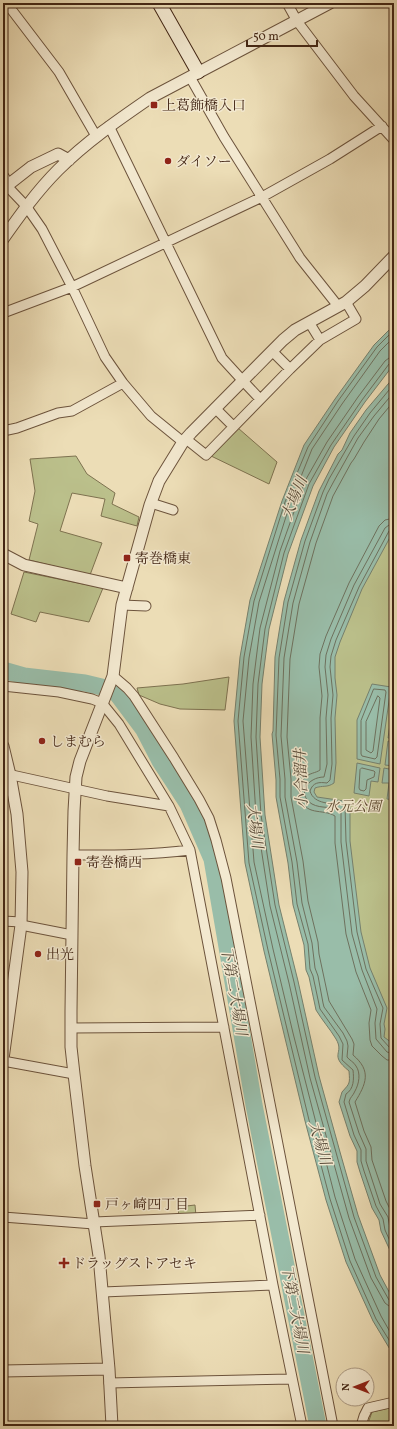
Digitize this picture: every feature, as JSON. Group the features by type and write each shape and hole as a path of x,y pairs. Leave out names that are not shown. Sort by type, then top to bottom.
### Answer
{"main road":[{"path":"159,3 194,75"}],"street":[{"path":"4,3 11,9 59,72 96,136"},
{"path":"287,3 297,21 354,96 394,140"},
{"path":"3,239 26,206 40,190 69,160 109,126 150,98 330,3"},
{"path":"69,160 58,154 31,167 5,184 26,206 42,229 72,286 105,357 123,383 151,416 206,455 233,426 320,340 356,319 300,258 224,137 194,75"},
{"path":"109,126 222,358 260,399"},
{"path":"3,313 72,286 262,197 330,159 382,126"},
{"path":"112,1426 103,1292 74,1074 71,1028 75,789 80,761 112,678 122,605 150,503 159,481 184,440 283,340 295,330 342,304 365,286 394,256"},
{"path":"309,322 320,340"},
{"path":"272,351 290,369"},
{"path":"3,431 17,428 58,413 72,411 123,383"},
{"path":"215,408 233,426"},
{"path":"150,503 173,510"},
{"path":"3,554 24,565 127,588"},
{"path":"122,605 146,606"},
{"path":"112,678 127,688 134,696 174,758 209,818 216,840 229,893 333,1426"},
{"path":"3,686 59,692 103,701 119,724 169,806 190,850 291,1379 302,1426"},
{"path":"3,746 6,774 17,814 22,872 21,924 3,1060 74,1074"},
{"path":"6,774 107,796 169,806"},
{"path":"73,855 128,855 190,850"},
{"path":"3,921 72,935"},
{"path":"71,1028 224,1027"},
{"path":"3,1217 94,1223 260,1216"},
{"path":"103,1292 273,1285"},
{"path":"3,1371 109,1369"},
{"path":"109,1383 291,1379"},
{"path":"361,1426 368,1408 394,1402"}],"green space":[{"path":"238,428 277,462 269,484 209,455"},
{"path":"76,456 87,474 115,493 112,504 139,517 137,526 101,516 105,499 72,493 60,531 102,543 90,575 29,560 38,524 29,521 35,491 30,459"},
{"name":"水元公園","path":"394,481 394,1099 310,820 319,657"},
{"path":"24,572 103,588 89,622 40,612 36,622 11,614"},
{"path":"229,677 225,710 180,709 160,704 139,695 137,688 183,684"},
{"path":"195,1205 196,1216 179,1217 178,1207"},
{"path":"394,1407 394,1426 367,1426 372,1412"}],"water":[{"name":"大場川","path":"394,325 394,364 365,402 334,447 313,486 288,554 269,629 262,684 260,737 265,815 279,905 319,1076 358,1215 380,1275 394,1301 394,1356 373,1321 346,1262 326,1200 305,1121 264,951 245,863 234,721 240,657 250,600 282,501 304,445 374,345"},
{"name":"小合溜井","path":"394,377 394,530 362,589 335,657 337,695 335,718 336,763 334,783 315,788 314,792 317,797 351,802 350,841 361,932 370,968 387,1008 384,1024 384,1037 392,1043 394,1052 394,1259 381,1231 379,1220 372,1208 357,1162 357,1151 350,1136 339,1102 342,1092 349,1083 349,1071 339,1061 339,1048 336,1039 316,1010 309,977 306,970 304,945 293,905 288,863 276,797 272,734 275,657 284,601 301,540 319,491 338,454 342,450 350,433 366,410"},
{"path":"372,684 391,687 380,764 357,759 357,720"},
{"path":"391,717 394,717 394,738 388,738"},
{"path":"388,741 394,742 394,766 385,765"},
{"path":"357,763 380,768 378,782 371,781 369,796 354,793"},
{"path":"384,768 394,770 394,800 387,799 389,783 382,783"}],"waterway":[{"name":"下第二大場川","path":"3,670 24,676 85,683 114,690 144,730 160,761 188,804 212,859 254,1105 318,1426"}],"place":[{"name":"上葛飾橋入口","path":"154,105"},
{"name":"ダイソー","path":"168,161"},
{"name":"寄巻橋東","path":"127,558"},
{"name":"しまむら","path":"42,741"},
{"name":"寄巻橋西","path":"78,862"},
{"name":"出光","path":"38,954"},
{"name":"戸ヶ崎四丁目","path":"97,1204"},
{"name":"ドラッグストアセキ","path":"64,1263"}]}
